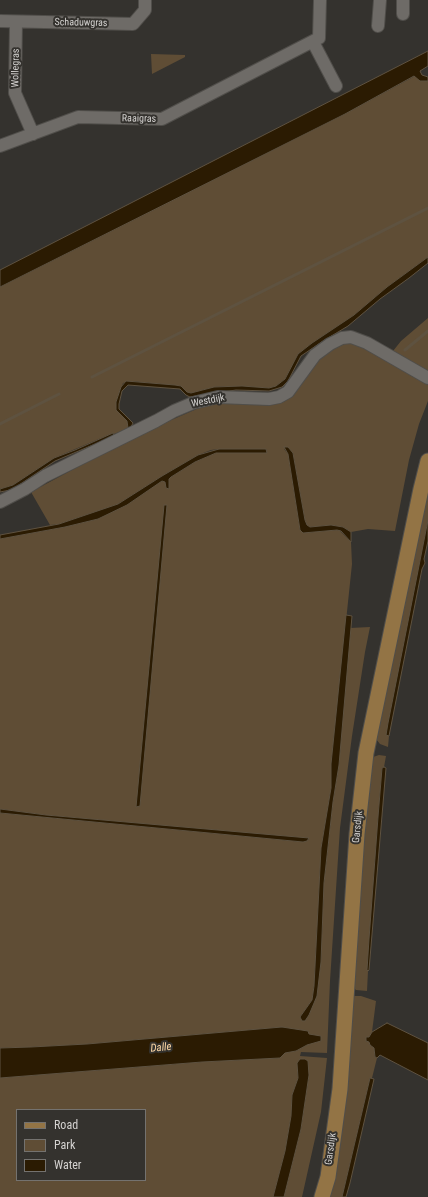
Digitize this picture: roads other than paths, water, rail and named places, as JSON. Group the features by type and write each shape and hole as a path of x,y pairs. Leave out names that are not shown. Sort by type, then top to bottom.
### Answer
{"main road":[{"name":"Garsdijk","path":"322,1197 328,1177 340,1089 357,834 366,752 428,461"}],"street":[{"name":"Schaduwgras","path":"0,22 133,24 145,10 145,0"},
{"path":"320,0 318,38 313,42 336,86"},
{"path":"378,26 380,0"},
{"path":"403,14 404,0"},
{"name":"Wollegras","path":"16,22 15,92 33,134"},
{"name":"Raaigras","path":"0,146 78,117 162,119 313,42"},
{"name":"Westdijk","path":"0,502 25,489 44,476 193,403 218,397 279,397 288,392 315,355 330,344 342,338 352,337 367,343 428,378"}],"water":[{"path":"428,51 428,66 420,71 422,75 428,77 428,81 420,81 414,76 345,114 0,287 0,270"},
{"path":"428,257 428,263 380,299 348,326 301,356 288,381 282,387 269,391 236,390 190,397 180,389 128,385 122,391 119,409 133,423 131,427 128,428 127,421 116,410 116,402 121,387 126,381 181,386 187,392 191,393 214,387 242,386 269,388 276,386 285,379 298,354 354,315 387,287"},
{"path":"113,433 114,436 55,461 16,487 0,492 0,489 13,485 54,458"},
{"path":"284,447 288,447 293,453 307,525 310,527 331,525 343,527 351,532 351,542 341,531 337,530 303,533 300,530 288,454"},
{"path":"219,449 266,449 267,453 216,453 195,462 171,477 169,479 169,489 166,488 165,482 162,481 127,505 98,519 65,527 0,539 0,535 59,524 118,504 198,455"},
{"path":"164,505 167,505 140,806 136,807"},
{"path":"428,520 428,541 424,559 425,563 422,569 389,736 386,735 388,723"},
{"path":"346,615 352,616 339,765 333,802 324,883 321,962 317,996 309,1015 305,1021 302,1021 300,1017 312,1000 314,986 321,848 331,788 331,764"},
{"path":"382,768 386,768 368,971 378,817"},
{"path":"0,809 46,815 309,838 307,841 303,842 0,813"},
{"path":"387,1023 428,1043 428,1080 380,1055 377,1058 375,1057 374,1048 369,1042 366,1041 366,1037 369,1037 372,1032"},
{"name":"Dalle","path":"282,1027 308,1031 309,1034 321,1036 321,1041 307,1045 296,1051 285,1053 280,1058 202,1062 0,1078 0,1048 87,1044"},
{"path":"300,1059 305,1059 308,1061 309,1075 301,1129 284,1197 273,1197 285,1151 291,1116 292,1095 298,1078 297,1063"},
{"path":"370,1078 374,1079 350,1183 346,1197 342,1197"}],"waterway":[{"path":"92,377 428,208"},
{"path":"405,350 428,331"},
{"path":"0,424 59,394"}]}
